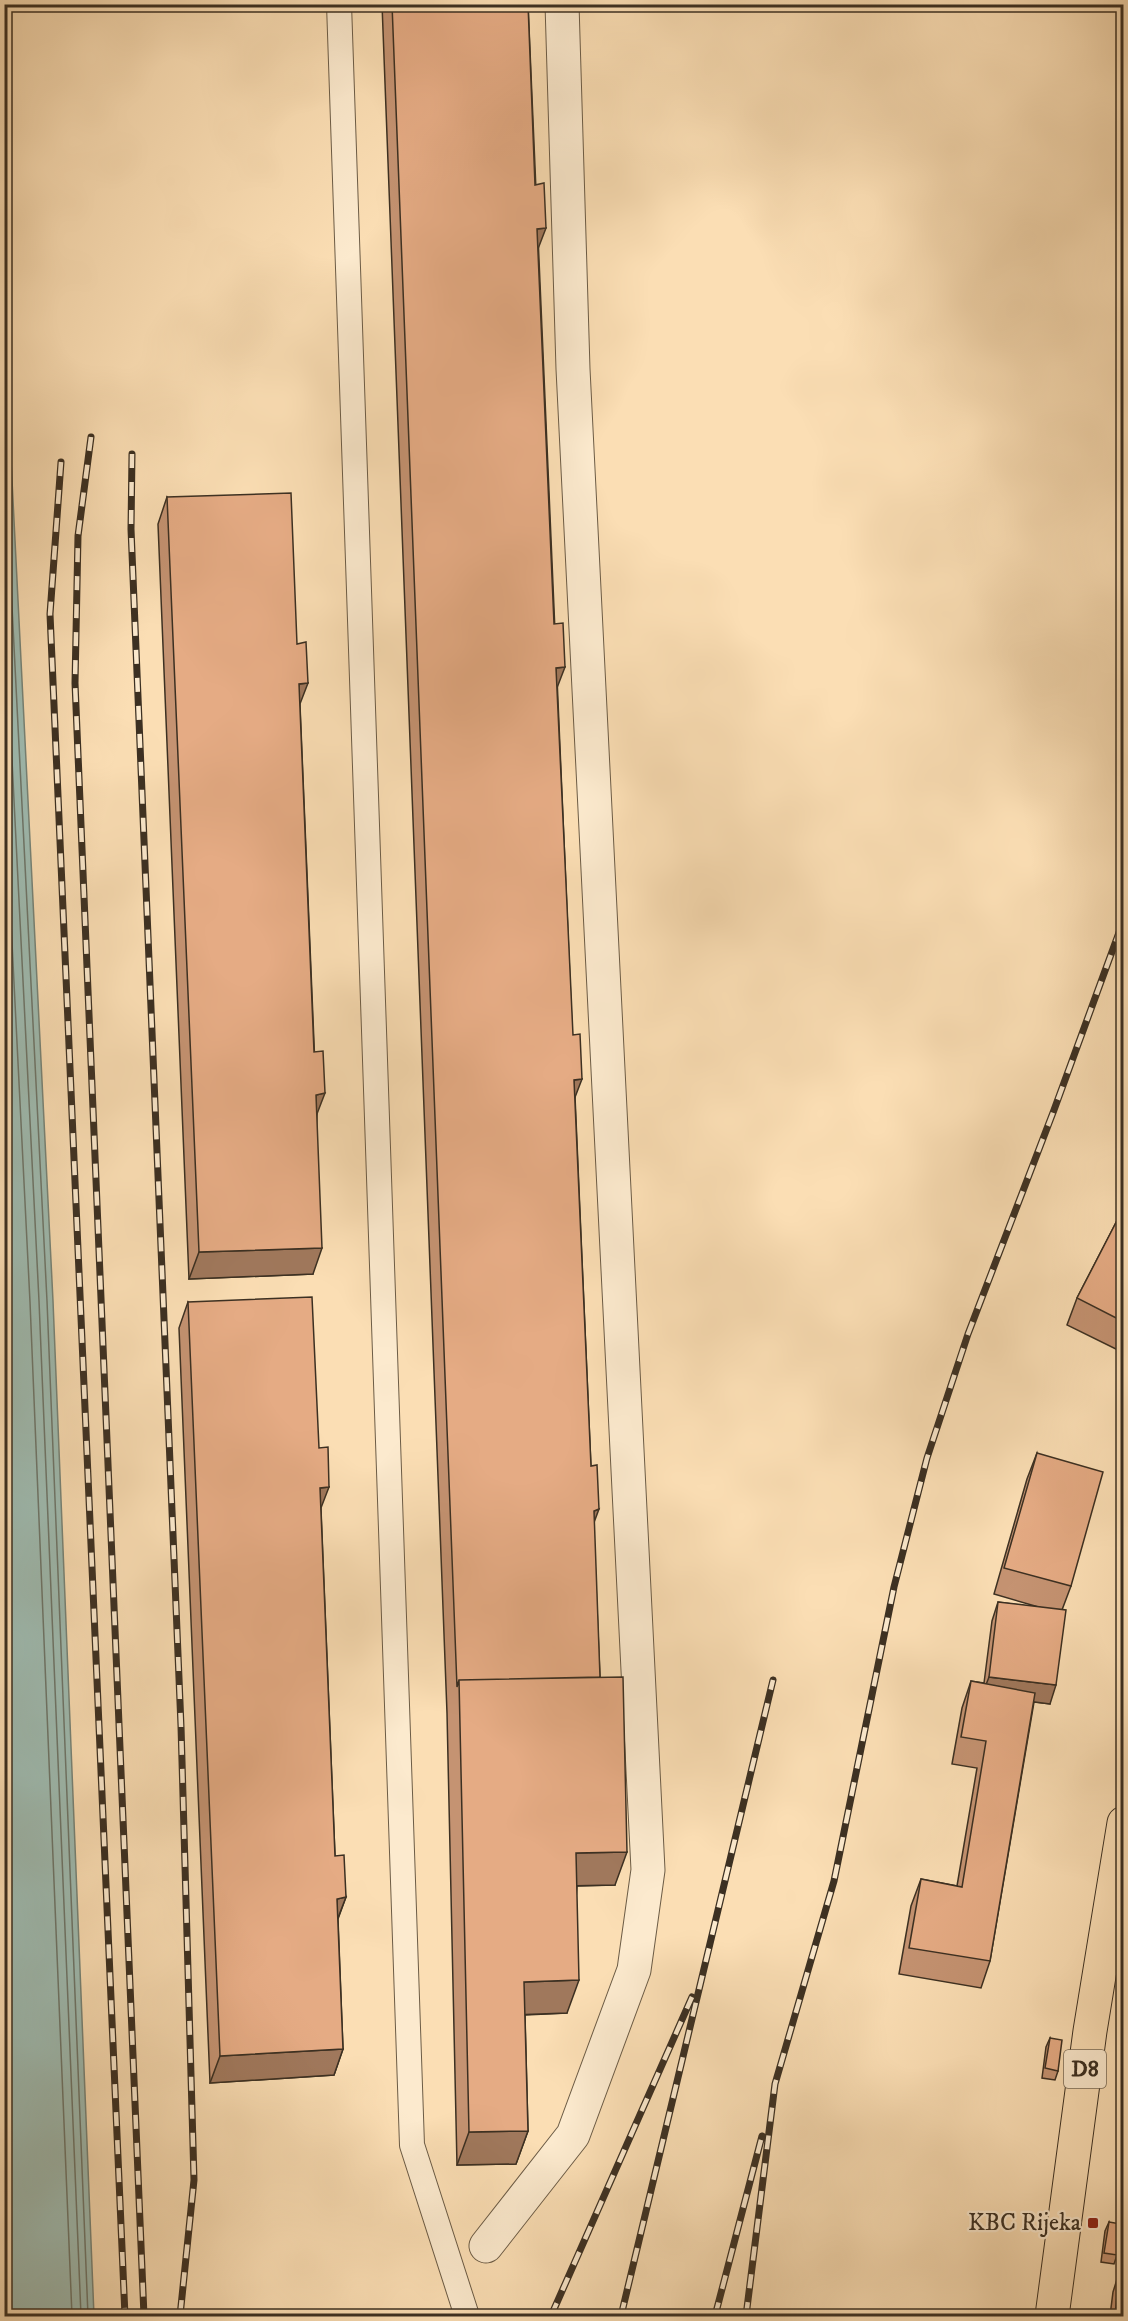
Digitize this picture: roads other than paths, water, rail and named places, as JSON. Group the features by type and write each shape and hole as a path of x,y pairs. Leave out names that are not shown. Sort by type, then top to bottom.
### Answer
{"main road":[{"name":"D8","path":"1052,2316 1090,2031 1124,1822"}],"street":[{"path":"486,2246 573,2135 634,1970 648,1870 573,369 562,4"}],"lane":[{"path":"339,4 412,2145 467,2316"}],"water":[{"path":"5,340 53,1301 94,2316 4,2316"}],"railway":[{"path":"91,437 78,536 75,683 144,2316"},
{"path":"132,454 131,529 181,1726 194,2180 180,2316"},
{"path":"61,462 50,614 125,2316"},
{"path":"746,2316 775,2084 834,1881 894,1587 927,1458 968,1334 1124,919"},
{"path":"621,2316 773,1680"},
{"path":"551,2316 692,1997"},
{"path":"715,2316 762,2136"}],"place":[{"name":"KBC Rijeka","path":"1093,2223"}]}
